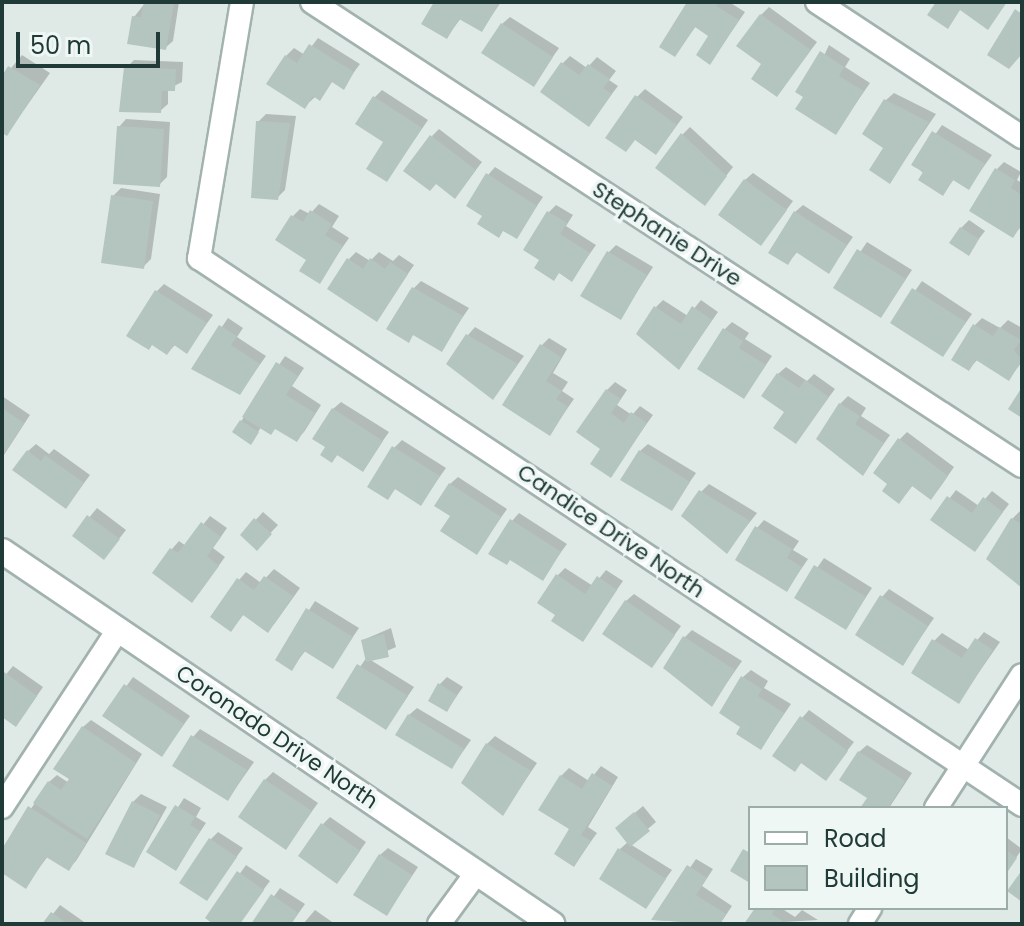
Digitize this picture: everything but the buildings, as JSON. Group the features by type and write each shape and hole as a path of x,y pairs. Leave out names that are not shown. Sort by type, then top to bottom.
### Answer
{"street":[{"name":"Candice Drive North","path":"242,2 199,258 1022,805"},
{"name":"Stephanie Drive","path":"312,2 1022,466"},
{"path":"817,2 1022,137"},
{"name":"Coronado Drive North","path":"2,551 552,924"},
{"path":"2,807 118,630"},
{"path":"937,806 1022,675"},
{"path":"439,924 477,872"}]}
